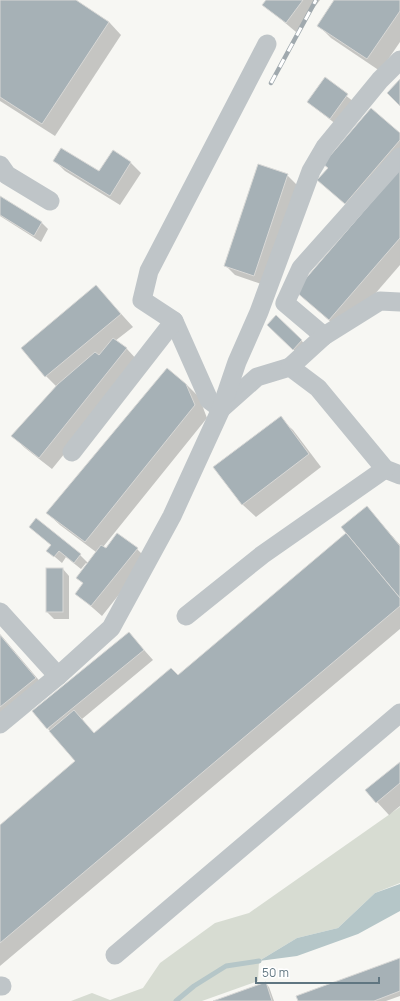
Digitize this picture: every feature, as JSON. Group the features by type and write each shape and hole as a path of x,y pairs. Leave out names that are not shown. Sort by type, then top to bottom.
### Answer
{"street":[{"path":"222,410 209,400 174,321 142,300 148,271 267,44"},
{"path":"0,724 58,676 111,628 172,516 222,410 237,362 259,312 311,171 325,147 380,80 400,60"},
{"path":"324,336 285,303 301,268 400,157"},
{"path":"0,165 7,175 50,201"},
{"path":"222,410 256,378 290,367 324,336 380,301 400,302"},
{"path":"72,452 174,321"},
{"path":"186,616 262,555 392,472 318,388 290,367"},
{"path":"0,612 58,676"},
{"path":"115,955 400,713"}],"shaded area":[{"path":"400,807 400,883 375,893 338,928 297,938 259,961 258,981 202,1001 71,1001 92,993 110,1000 143,988 160,963 215,923 249,913"},
{"path":"400,884 400,911 358,934 297,956 259,961 297,938 338,928 375,893"}],"building":[{"path":"0,0 76,0 109,22 42,124 0,97"},
{"path":"266,0 303,0 286,23 262,5"},
{"path":"334,0 400,0 400,11 367,59 317,26"},
{"path":"325,77 348,94 330,119 307,102"},
{"path":"400,79 400,106 387,93"},
{"path":"371,108 400,133 400,140 345,204 317,180 328,168 323,164"},
{"path":"61,148 99,171 113,150 131,162 110,196 53,161"},
{"path":"258,164 288,174 254,276 224,266"},
{"path":"400,169 400,238 329,320 295,291"},
{"path":"0,196 42,222 34,236 0,215"},
{"path":"96,285 121,314 45,377 21,348"},
{"path":"276,315 302,340 293,350 267,325"},
{"path":"113,338 127,348 39,458 11,436 58,384 95,352 99,355"},
{"path":"167,368 186,384 195,405 85,542 46,513"},
{"path":"281,416 309,454 242,505 213,467"},
{"path":"367,506 400,546 400,598 341,527"},
{"path":"36,518 81,554 74,563 59,551 54,557 46,551 51,545 29,527"},
{"path":"117,533 138,548 91,606 75,594 83,583 76,578 101,545 106,548"},
{"path":"346,533 400,598 400,606 0,943 0,825 75,761 49,731 74,710 94,733 171,668 178,675"},
{"path":"46,568 63,568 63,612 46,612"},
{"path":"129,632 144,650 47,729 32,711"},
{"path":"0,635 36,678 0,707"},
{"path":"400,762 400,783 376,803 365,790"},
{"path":"400,958 400,991 374,1001 298,1001 296,996"},
{"path":"266,982 272,1001 213,1001"}],"waterway":[{"path":"176,1001 194,986 226,966 259,961"}],"railway":[{"path":"271,83 316,0"}]}
